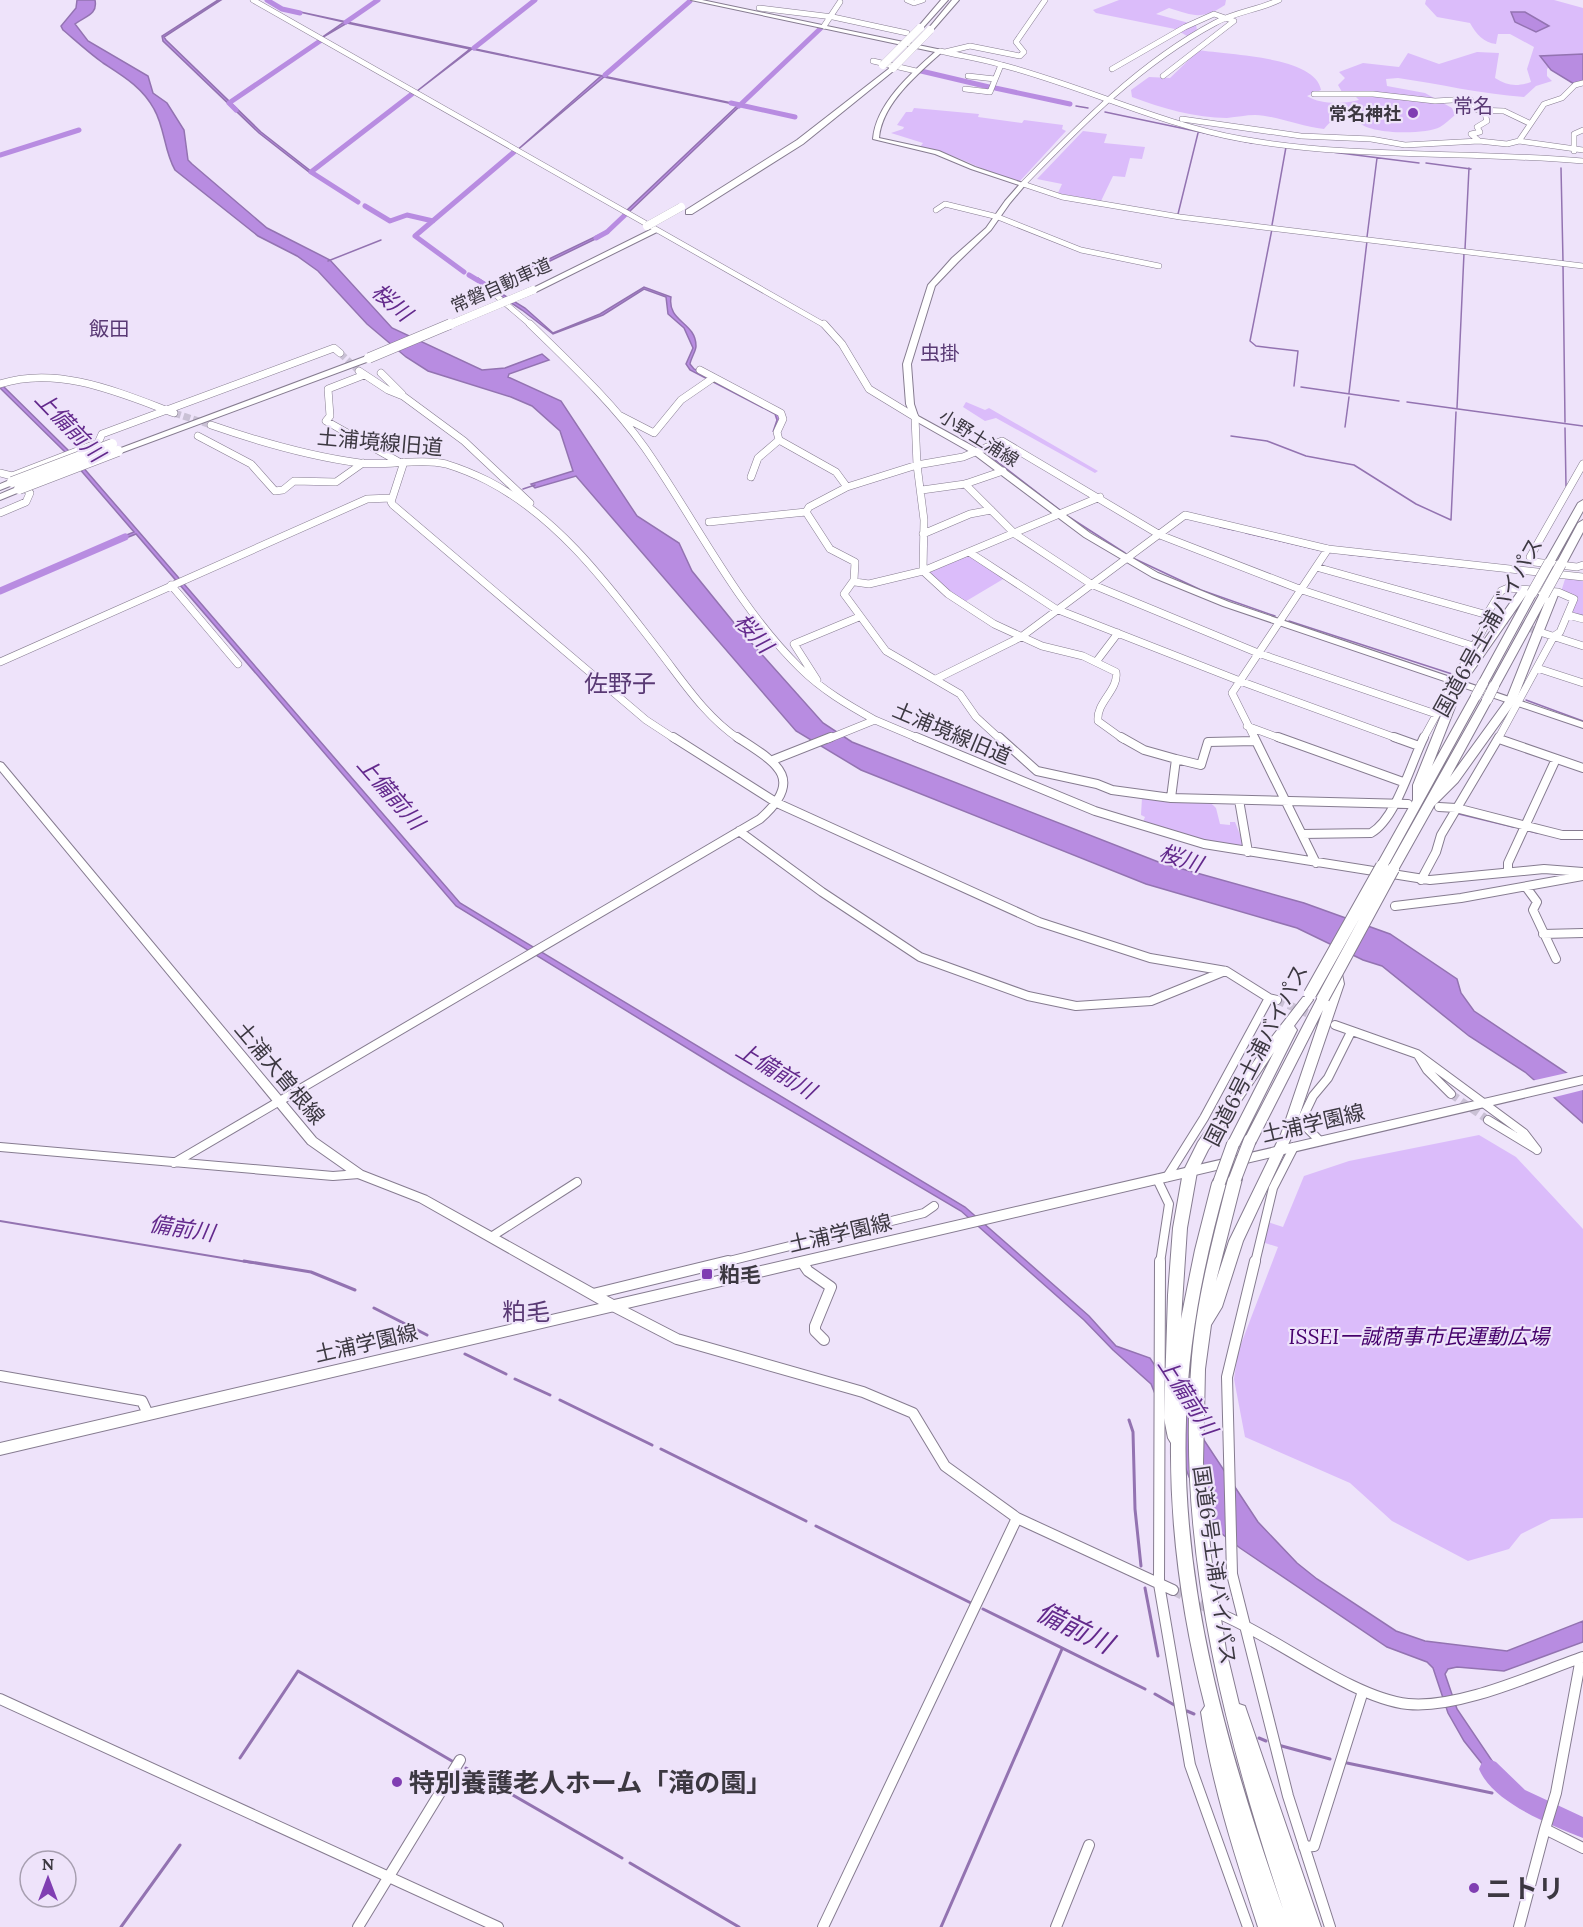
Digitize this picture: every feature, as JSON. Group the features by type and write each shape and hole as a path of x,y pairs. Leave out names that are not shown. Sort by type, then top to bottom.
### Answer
{"highway":[{"name":"常磐自動車道","path":"685,210 790,140 883,65 945,0"},
{"name":"常磐自動車道","path":"0,487 365,355 530,287 651,228 800,142 893,68 956,0"},
{"name":"常磐自動車道","path":"0,497 14,482"},
{"name":"国道6号土浦バイパス","path":"1489,684 1528,585 1539,581 1583,503"},
{"name":"国道6号土浦バイパス","path":"1298,1927 1245,1768 1210,1614 1199,1532 1196,1398 1201,1328 1216,1245 1235,1179 1250,1140 1338,984 1337,972 1388,868 1413,802 1548,595 1558,578 1558,568 1583,524"},
{"path":"1413,802 1456,682 1527,592"},
{"path":"1435,805 1515,702 1548,595"},
{"name":"国道6号土浦バイパス","path":"1281,1927 1236,1791 1204,1666 1182,1512 1178,1454 1171,1418 1177,1362 1193,1284 1219,1182 1233,1144 1256,1094 1309,997 1388,868 1435,805 1481,698"},
{"path":"1177,1362 1180,1228 1190,1172 1203,1146 1268,1050 1309,997"},
{"path":"1201,1328 1215,1307 1236,1241 1288,1149 1327,1000"},
{"path":"1204,1666 1216,1766 1267,1927"},
{"path":"1221,1666 1312,1927"}],"main road":[{"path":"694,0 757,10 942,52"},
{"path":"942,52 916,71 900,89 882,117 876,130 876,139 937,152 973,168 1023,184"},
{"name":"小野土浦線","path":"1023,184 989,229 932,285 907,364 910,404 915,417 975,451 1059,515 1126,559 1188,589 1583,725"},
{"name":"土浦大曽根線","path":"0,765 312,1141 359,1174 423,1199 613,1306"},
{"name":"土浦学園線","path":"0,1449 1583,1080"}],"street":[{"path":"253,0 815,317 834,333 869,389 915,417 918,442 917,465 922,490 923,571 936,586 956,601 1044,648 1083,656 1116,672 1117,679 1098,713 1098,722 1144,751 1202,765 1208,742 1255,741"},
{"path":"764,0 757,10 833,17 907,33 898,41"},
{"path":"907,0 921,3 923,0"},
{"path":"942,52 970,46 1020,56 1024,52 1016,42 1045,0"},
{"path":"1279,0 1264,7 1226,17 1149,65 1107,98 1023,184 1062,197 1180,217 1583,266"},
{"path":"824,26 833,17 838,8 836,5 840,2"},
{"path":"1112,69 1214,14 1226,17 1233,22 1222,28 1163,76"},
{"path":"942,52 1001,65 1216,134 1363,153 1525,156 1580,161"},
{"path":"873,61 916,71"},
{"path":"965,89 990,92 1001,65"},
{"path":"968,76 995,79"},
{"path":"1518,142 1544,104 1560,100 1569,94 1575,85 1583,83"},
{"path":"1314,94 1373,94 1435,100 1470,99 1477,110 1509,112 1515,119 1529,123"},
{"path":"1479,141 1471,134 1480,132 1478,127 1487,121 1484,110"},
{"path":"1158,115 1332,140 1371,139 1405,145 1479,141 1518,142 1583,150"},
{"path":"1580,161 1573,148 1574,134 1583,130"},
{"path":"1332,140 1332,150"},
{"path":"1518,142 1525,156"},
{"path":"936,210 945,204 998,217 1081,250 1159,266"},
{"path":"492,292 518,310 620,415 645,448 775,645 822,688 873,721"},
{"path":"14,482 63,456 98,443 102,434 334,348 340,352"},
{"path":"700,370 781,413 783,419 777,432 779,440 836,472 847,487"},
{"path":"403,396 361,373 328,389 330,416 326,421 401,462 391,498 393,505 646,720 777,803 1039,922 1150,958 1226,971 1273,999 1247,1034 1240,1054 1191,1140 1162,1178 1169,1204 1158,1273 1159,1584 1190,1765 1216,1843 1248,1927"},
{"path":"381,373 423,413 464,441 498,475 532,504 540,515"},
{"path":"3,382 40,378 105,386 130,399 174,413"},
{"path":"620,415 654,433 681,400 713,378"},
{"path":"214,426 198,436 252,464 265,474 274,491 284,491 294,481 336,482 363,463"},
{"name":"土浦境線旧道","path":"214,426 263,443 363,463 436,462 488,481 540,515 571,543 603,578 700,705 725,729 773,760 873,721 1095,811 1204,844 1421,879 1456,879 1547,867 1583,874"},
{"path":"751,477 758,458 779,440"},
{"path":"806,512 809,507 847,487 917,465 963,457 1002,441 1100,497 1160,535 1302,590 1473,646"},
{"path":"1583,464 1530,557 1534,562 1576,567 1583,565"},
{"path":"922,490 965,484 1003,471"},
{"path":"0,473 30,493 26,502 0,513"},
{"path":"965,484 1015,534 1090,584 1258,653 1436,714"},
{"path":"855,582 868,584 923,571 1100,497"},
{"path":"0,662 367,499 391,498"},
{"path":"923,534 970,514 990,510"},
{"path":"709,522 806,512"},
{"path":"806,512 830,549 855,562 857,571 855,582 844,594 886,651 960,694 976,717 1037,771 1097,784 1112,790 1171,798 1413,802"},
{"path":"936,680 1021,637 1090,584 1160,535 1185,514 1328,549 1583,576"},
{"path":"1316,863 1232,693 1328,549"},
{"path":"969,552 1056,609 1240,681 1419,746"},
{"path":"1316,567 1502,619"},
{"path":"172,585 238,664"},
{"path":"1302,834 1377,831 1394,803 1419,746 1456,682 1501,591 1508,588 1558,592 1574,599 1560,632 1554,636 1515,702 1498,739 1456,808 1421,879"},
{"path":"1568,615 1583,619"},
{"path":"822,688 794,644 859,616"},
{"path":"1096,662 1119,633"},
{"path":"1543,633 1583,646"},
{"path":"1537,668 1583,683"},
{"path":"1247,726 1403,783"},
{"path":"1498,739 1583,768"},
{"path":"1171,798 1176,759"},
{"path":"1508,871 1508,862 1556,759"},
{"path":"174,1163 768,813 782,794 783,777 773,760"},
{"path":"1239,800 1248,852"},
{"path":"1435,805 1456,808 1562,835 1583,835"},
{"path":"739,831 822,892 920,957 1028,996 1076,1006 1151,1001 1226,971"},
{"path":"1395,906 1526,887 1583,874"},
{"path":"1526,887 1537,902 1533,910 1556,959"},
{"path":"1543,934 1583,933"},
{"path":"1335,1025 1417,1054 1524,1133 1537,1150 1488,1120"},
{"path":"1320,1141 1304,1125 1302,1119 1313,1096 1328,1078 1351,1032"},
{"path":"1417,1054 1427,1070 1451,1094"},
{"path":"0,1147 333,1176 359,1174"},
{"path":"1288,1149 1273,1188 1227,1377 1230,1551 1232,1574 1244,1624 1304,1847 1330,1927"},
{"path":"491,1237 577,1182"},
{"path":"593,1294 924,1213 931,1211 934,1206"},
{"path":"802,1262 808,1271 831,1287 814,1326 815,1331 824,1340"},
{"path":"613,1306 676,1339 782,1371 863,1392 913,1413 945,1466 1017,1518 1173,1590"},
{"path":"0,1376 142,1401 148,1414"},
{"path":"823,1927 1017,1518"},
{"path":"1220,1614 1244,1624 1363,1691 1397,1702 1456,1701 1582,1657"},
{"path":"1519,1927 1545,1824 1556,1793 1582,1657"},
{"path":"1304,1847 1314,1846 1363,1691"},
{"path":"0,1699 498,1927"},
{"path":"358,1927 460,1760"},
{"path":"1545,1824 1583,1848"},
{"path":"1056,1927 1089,1845"}],"green space":[{"path":"1119,0 1226,0 1225,5 1204,15 1192,15 1169,8 1156,14 1196,25 1198,35 1187,36 1175,29 1096,13 1093,10"},
{"path":"1426,0 1554,0 1583,8 1583,56 1556,61 1547,69 1547,76 1552,81 1536,86 1524,97 1398,78 1386,79 1387,86 1425,93 1452,108 1455,115 1444,124 1432,130 1422,131 1383,131 1371,129 1357,120 1347,119 1335,120 1324,129 1264,116 1227,118 1203,116 1132,97 1131,90 1149,77 1170,78 1199,50 1269,59 1304,70 1315,79 1321,90 1307,96 1326,102 1359,100 1351,92 1342,92 1338,85 1345,78 1339,72 1363,63 1399,67 1408,53 1439,64 1477,52 1499,53 1495,78 1512,85 1531,82 1527,69 1534,47 1510,34 1498,34 1496,44 1488,42 1470,23 1437,17 1425,4"},
{"path":"914,108 979,114 978,117 1022,123 1024,120 1063,125 1062,129 1066,131 1020,181 945,153 920,147 923,143 891,133 903,129 904,127 897,125 906,112 912,112"},
{"path":"1083,131 1107,134 1104,143 1145,147 1142,159 1130,158 1125,177 1113,176 1101,201 1058,193 1062,184 1037,179"},
{"path":"966,402 985,410 989,408 1098,471 1095,473 996,418 985,421 963,407"},
{"path":"968,553 1005,578 963,603 925,571"},
{"path":"1566,576 1583,578 1583,618 1571,614 1576,599 1561,592"},
{"path":"1142,798 1211,803 1216,808 1220,824 1230,825 1230,822 1235,822 1246,850 1205,843 1142,824 1145,817 1141,815"},
{"name":"ISSEI一誠商事市民運動広場","path":"1479,1135 1516,1157 1583,1229 1583,1518 1551,1519 1521,1534 1509,1549 1468,1561 1392,1521 1350,1483 1245,1437 1234,1379 1238,1352 1278,1247 1262,1242 1268,1222 1283,1227 1304,1176 1349,1161"}],"shaded area":[{"path":"77,0 95,0 95,9 75,24 88,41 148,76 153,93 167,103 184,130 188,160 267,228 330,260 392,328 482,370 505,368 542,354 549,360 509,374 508,377 561,401 637,516 679,543 692,571 739,629 823,723 852,742 1161,863 1304,903 1390,934 1457,979 1461,993 1474,1011 1583,1084 1583,1123 1525,1072 1469,1036 1382,966 1363,960 1297,928 1146,884 861,770 796,731 576,476 535,488 531,484 573,471 560,431 532,406 511,397 428,371 406,357 367,324 318,271 297,256 258,236 175,170 158,116 144,94 63,30 61,26 76,8"},
{"path":"221,0 164,37 261,132 312,172 259,133 163,41 162,36"},
{"path":"291,10 741,105 627,214 624,213 738,105 604,77 515,152 601,76 472,49 412,95 470,49 347,23 318,40 344,22"},
{"path":"1511,12 1525,12 1549,26 1536,32 1515,22"},
{"path":"1583,54 1583,83 1574,84 1551,70 1540,56"},
{"path":"605,232 608,233 521,275 515,285 499,292 525,308 553,333 600,314 644,287 671,297 673,312 695,338 696,348 690,364 694,369 778,413 781,420 773,432 777,420 775,414 690,370 686,364 693,348 684,328 668,314 666,297 644,289 603,315 553,334 475,279 478,278 497,291 524,271"},
{"path":"0,383 69,451 460,903 965,1207 1089,1316 1116,1346 1150,1358 1258,1522 1297,1563 1317,1579 1396,1631 1425,1641 1507,1651 1583,1621 1583,1642 1504,1671 1457,1667 1448,1669 1445,1674 1457,1709 1505,1780 1499,1785 1464,1741 1448,1713 1433,1668 1427,1662 1387,1647 1240,1548 1208,1523 1151,1384 1084,1320 961,1211 731,1075 456,906 136,534 126,538 124,536 134,532 65,452 0,388"}],"pier":[{"path":"1571,1072 1583,1080 1583,1090 1551,1098 1531,1081"}],"waterway":[{"path":"267,0 282,9 300,13"},
{"path":"346,22 378,0"},
{"path":"474,48 535,0"},
{"path":"605,75 690,1"},
{"path":"740,105 821,28"},
{"path":"236,110 229,103 320,41"},
{"path":"921,71 989,87"},
{"path":"995,88 1070,104"},
{"path":"358,202 311,172 412,94"},
{"path":"731,103 740,105"},
{"path":"740,105 795,117"},
{"path":"1076,106 1088,108"},
{"path":"1105,112 1252,143"},
{"path":"0,155 79,130"},
{"path":"1178,214 1198,133"},
{"path":"1272,225 1286,147"},
{"path":"433,221 514,152"},
{"path":"1332,152 1419,163"},
{"path":"1367,237 1377,158"},
{"path":"1426,163 1469,169"},
{"path":"1561,168 1563,261"},
{"path":"1465,249 1469,169"},
{"path":"365,206 390,221 407,215 433,221"},
{"path":"596,238 607,232 626,214"},
{"path":"433,221 415,236 464,272"},
{"path":"1272,229 1250,341 1256,346 1298,351 1294,386"},
{"path":"328,261 381,240"},
{"path":"1349,393 1367,241"},
{"path":"1457,408 1464,253"},
{"path":"1563,265 1565,422"},
{"path":"469,275 484,284"},
{"path":"1301,387 1399,401"},
{"path":"1345,427 1349,397"},
{"path":"1407,402 1583,426"},
{"path":"1231,436 1267,441 1306,456 1354,465 1416,504 1451,520 1456,412"},
{"path":"1565,428 1566,486"},
{"path":"986,453 1060,510"},
{"path":"523,489 535,485"},
{"path":"1069,517 1125,553"},
{"path":"1220,527 1234,530"},
{"path":"1246,533 1319,550"},
{"path":"0,591 125,537"},
{"path":"1345,554 1474,568"},
{"path":"1135,559 1201,590 1275,616"},
{"path":"1289,621 1452,674"},
{"path":"1526,700 1583,721"},
{"path":"1456,813 1514,827"},
{"path":"1526,830 1538,833"},
{"path":"1561,839 1583,839"},
{"name":"備前川","path":"0,1221 253,1263"},
{"name":"備前川","path":"244,1261 311,1272 355,1290"},
{"name":"備前川","path":"374,1308 427,1335"},
{"name":"備前川","path":"465,1354 506,1374"},
{"name":"備前川","path":"515,1379 550,1395"},
{"name":"備前川","path":"560,1400 652,1445"},
{"path":"1129,1420 1133,1432 1135,1509 1141,1566"},
{"name":"備前川","path":"661,1449 806,1521"},
{"name":"備前川","path":"816,1526 971,1603"},
{"path":"1145,1588 1158,1656"},
{"name":"備前川","path":"983,1609 1145,1689"},
{"path":"941,1927 1062,1649"},
{"path":"240,1758 298,1671 452,1761"},
{"name":"備前川","path":"1155,1694 1176,1706"},
{"name":"備前川","path":"1187,1711 1194,1714"},
{"name":"備前川","path":"1259,1738 1266,1741"},
{"name":"備前川","path":"1278,1745 1330,1759"},
{"name":"備前川","path":"1347,1763 1492,1793"},
{"path":"466,1768 622,1858"},
{"name":"備前川","path":"1489,1769 1518,1797 1583,1828"},
{"path":"121,1927 180,1845"},
{"path":"630,1863 739,1927"}],"tunnel":[{"path":"340,353 359,371"},
{"path":"174,413 211,425"},
{"path":"1502,619 1543,633"},
{"path":"1277,1000 1318,1018"},
{"path":"1451,1094 1488,1120"},
{"path":"1173,1590 1212,1610"}],"place":[{"name":"常名神社","path":"1413,113"},
{"name":"粕毛","path":"707,1274"},
{"name":"特別養護老人ホーム「滝の園」","path":"397,1782"},
{"name":"ニトリ","path":"1474,1888"}],"district":[{"name":"常名","path":"1473,105"},
{"name":"飯田","path":"109,328"},
{"name":"虫掛","path":"940,352"},
{"name":"佐野子","path":"620,683"},
{"name":"粕毛","path":"526,1311"}],"water label":[{"name":"桜川","path":"392,302"},
{"name":"上備前川","path":"70,426"},
{"name":"桜川","path":"754,633"},
{"name":"上備前川","path":"391,793"},
{"name":"桜川","path":"1181,858"},
{"name":"上備前川","path":"776,1070"},
{"name":"上備前川","path":"1188,1396"}]}
